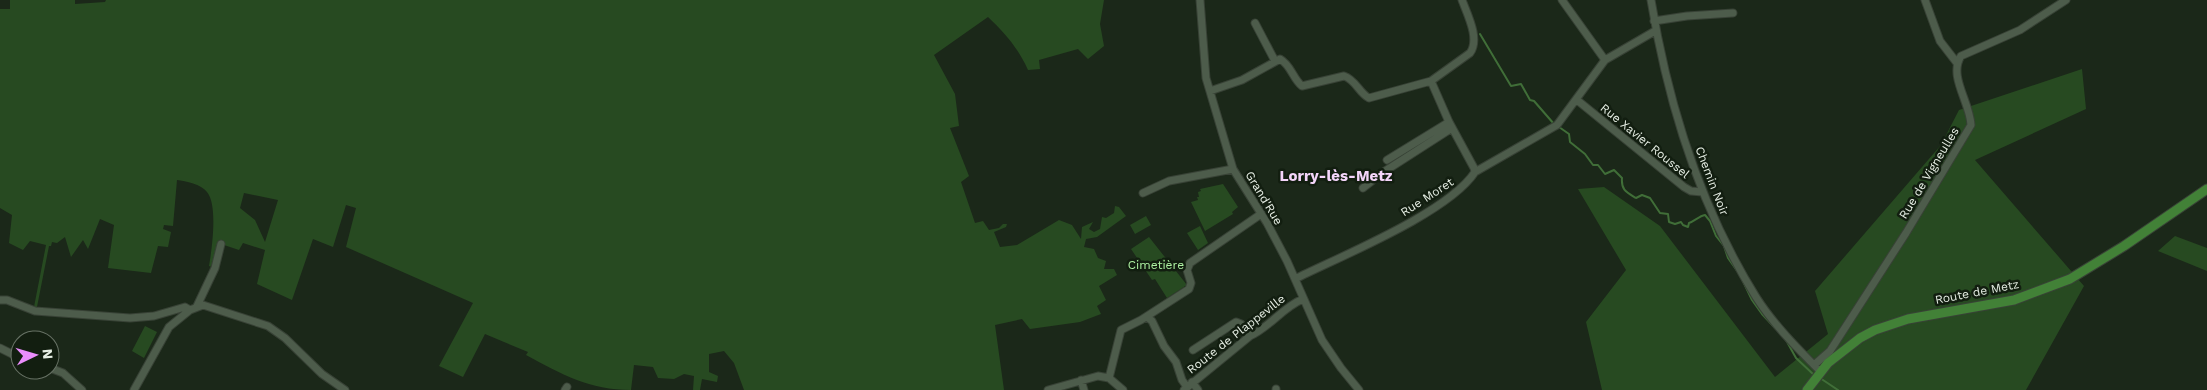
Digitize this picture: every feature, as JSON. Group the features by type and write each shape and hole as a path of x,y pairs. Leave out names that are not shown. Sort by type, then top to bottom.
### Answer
{"main road":[{"name":"Route de Metz","path":"1807,390 1828,363 1860,338 1890,324 1951,310 2014,300 2070,279 2124,246 2207,189"}],"street":[{"name":"Grand'Rue","path":"1200,0 1204,68 1232,166 1261,214 1295,279 1328,351 1358,390"},
{"path":"1562,0 1606,60 1655,31"},
{"name":"Chemin Noir","path":"1650,0 1672,105 1702,192 1756,298 1767,313 1814,365 1818,375"},
{"path":"1925,0 1940,41 1957,63 1962,56 2020,30 2066,0"},
{"path":"1210,91 1242,80 1280,59 1302,86 1344,76 1351,78 1365,96 1369,98 1431,81 1470,54 1474,47 1475,39 1465,1"},
{"path":"1654,21 1686,16 1733,13"},
{"path":"1255,23 1275,61"},
{"name":"Rue Moret","path":"1295,279 1376,240 1434,208 1460,189 1475,172 1557,125 1606,60"},
{"name":"Rue de Vigneulles","path":"1814,365 1830,351 1971,125 1970,112 1956,74 1957,63"},
{"path":"1431,81 1450,125 1475,172"},
{"name":"Rue Xavier Roussel","path":"1576,100 1684,187 1691,191 1702,192"},
{"path":"1387,160 1450,125"},
{"path":"1363,188 1450,125"},
{"path":"1143,193 1169,181 1232,166"},
{"path":"1109,378 1121,330 1147,317 1189,289 1191,283 1187,270 1190,263 1261,214"},
{"path":"194,308 212,277 221,244"},
{"name":"Route de Plappeville","path":"1188,387 1250,336 1262,331 1295,302 1303,299"},
{"path":"0,300 6,300 35,311 130,318 154,316 185,307 194,308"},
{"path":"134,390 169,327 194,308 203,305 268,326 285,338 322,374 345,390"},
{"path":"1147,317 1152,321 1164,346 1176,362 1182,380 1188,387 1198,390"},
{"path":"1193,350 1236,322 1250,336"},
{"path":"60,372 82,390"},
{"path":"1048,390 1098,376 1109,378 1123,390"},
{"path":"1081,380 1084,390"}],"green space":[{"path":"10,0 75,0 75,4 105,2 106,0 1104,0 1100,24 1104,46 1088,59 1078,49 1039,60 1040,69 1028,70 1011,41 988,17 934,55 955,94 959,126 950,128 969,176 961,182 975,223 983,221 989,230 1007,224 1006,227 994,232 1000,247 1017,245 1059,220 1072,225 1081,239 1082,227 1093,222 1089,229 1094,232 1100,229 1102,217 1106,218 1114,213 1115,206 1119,207 1126,216 1097,237 1086,239 1084,247 1094,249 1098,258 1106,261 1104,269 1114,269 1117,275 1099,286 1106,300 1097,306 1101,314 1080,322 1030,329 1022,319 995,325 1004,390 744,390 734,363 724,351 709,354 709,372 718,376 717,382 702,379 700,390 693,390 694,376 684,374 674,379 658,378 653,367 634,365 631,390 616,389 576,380 526,355 528,352 485,334 463,377 439,366 473,303 346,247 356,208 346,205 333,247 313,239 292,300 257,284 265,250 243,243 239,250 221,244 212,267 209,266 213,227 210,198 201,187 177,180 173,226 164,225 163,229 171,232 168,247 158,246 151,273 108,268 114,225 100,219 88,249 83,240 71,257 65,237 57,243 52,242 51,246 49,246 37,307 34,307 46,245 30,241 23,250 9,243 12,215 0,208 0,9 10,9","holes":["244,193 278,200 265,242 255,220 240,208"]},
{"path":"2082,69 2086,109 1975,160 2084,286 2026,390 1602,390 1586,322 1626,270 1578,189 1604,187 1660,226 1775,377 1828,334 1815,291 1941,145 1959,110"},
{"name":"Cimetière","path":"1223,184 1238,207 1232,212 1233,214 1205,231 1191,202 1198,200 1197,197 1199,197 1198,192 1201,191 1200,189"},
{"path":"1146,216 1151,225 1135,234 1130,225"},
{"name":"Cimetière","path":"1200,226 1208,243 1198,250 1187,233"},
{"path":"2175,236 2207,248 2207,271 2158,251"},
{"name":"Cimetière","path":"1149,237 1187,285 1167,298 1155,279 1152,280 1131,249"},
{"path":"145,326 157,332 144,358 132,351"}],"waterway":[{"path":"1480,34 1511,86 1521,84 1530,100 1534,101 1554,124"},
{"path":"1559,127 1569,134 1570,142 1585,154 1593,165 1598,165 1605,174 1614,170 1622,178 1623,188 1627,192 1636,198 1642,195 1650,198 1660,213 1668,214 1669,222 1675,224 1681,222 1688,227 1689,223 1705,215 1710,221 1716,236 1724,246 1728,258 1740,275 1752,300 1776,329"},
{"path":"1786,340 1796,358 1814,375"},
{"path":"1820,378 1838,390"}],"district":[{"name":"Lorry-lès-Metz","path":"1336,176"}]}
